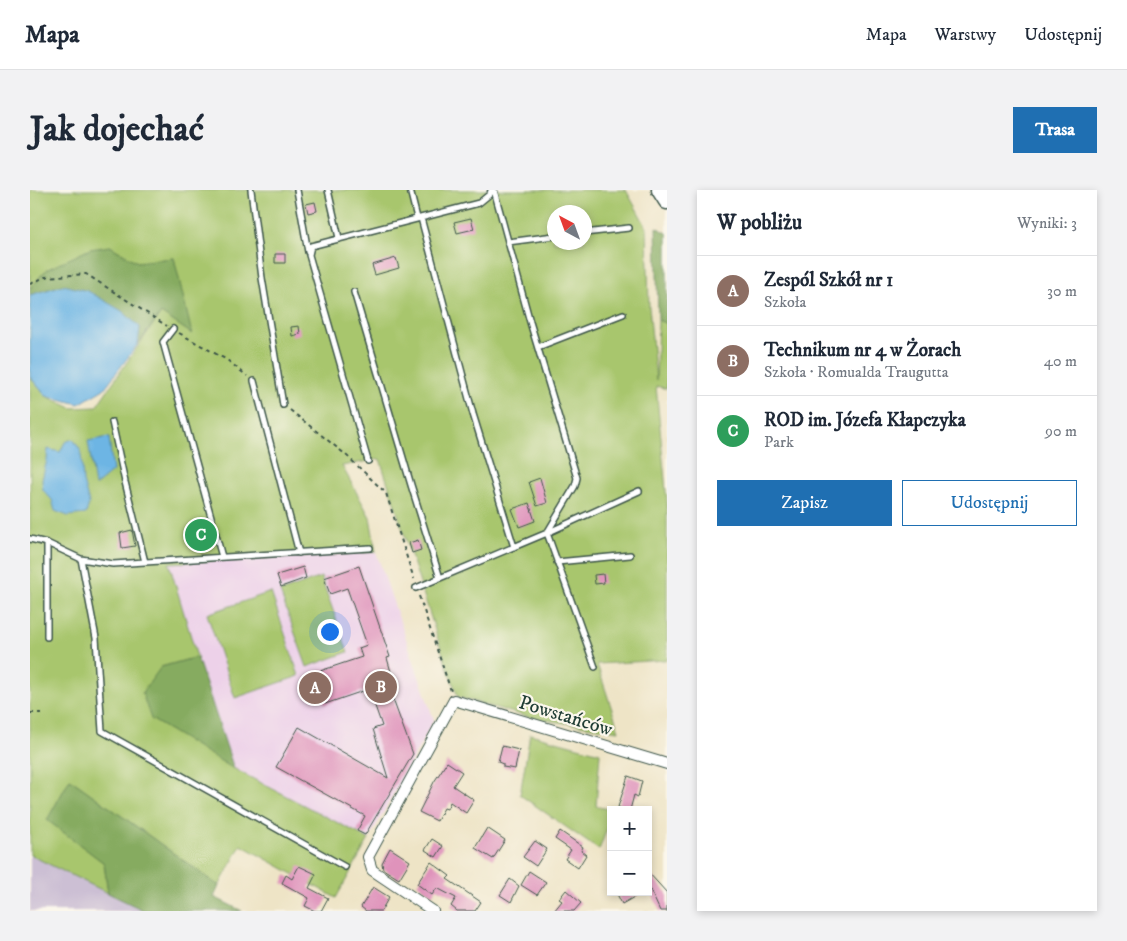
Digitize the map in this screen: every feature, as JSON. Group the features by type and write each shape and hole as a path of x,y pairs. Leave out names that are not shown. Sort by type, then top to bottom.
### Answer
{"main road":[{"path":"660,190 667,201"}],"street":[{"name":"Powstańców","path":"454,700 667,764"},
{"path":"433,911 372,870 368,857 454,700"}],"lane":[{"path":"251,190 262,278 284,405"},
{"path":"297,190 309,255 368,461"},
{"path":"328,190 339,238"},
{"path":"410,190 472,414 514,546"},
{"path":"309,255 311,246 479,203 493,190"},
{"path":"493,190 577,478 575,486 547,533 595,667"},
{"path":"592,232 629,228"},
{"path":"508,242 547,237"},
{"path":"354,292 440,578"},
{"path":"538,347 623,314"},
{"path":"173,329 163,342 222,557"},
{"path":"254,381 299,553"},
{"path":"112,422 124,482 145,562"},
{"path":"416,588 547,533 639,491"},
{"path":"30,539 47,543 81,560 113,564 370,548"},
{"path":"47,543 47,637"},
{"path":"557,562 630,555"},
{"path":"81,560 96,638 102,731 345,866"}],"path":[{"path":"30,284 45,277 86,274 173,329 227,360 254,381"},
{"path":"284,405 346,455 386,493 454,700"},
{"path":"30,713 42,713"}],"shaded area":[{"path":"376,552 434,720 369,839 234,769 168,563"},
{"path":"30,855 108,893 145,911 30,911"}],"green space":[{"path":"30,190 626,190 647,228 649,307 656,380 658,320 667,324 667,389 656,386 667,502 667,660 597,664 619,731 532,718 458,697 380,459 342,466 370,517 376,552 169,563 197,657 161,667 151,719 242,773 369,839 336,898 241,845 219,886 70,779 48,820 104,863 108,893 30,855 30,377 46,396 72,408 96,407 161,313 191,333 174,258 137,262 110,246 46,270 30,288"},
{"path":"656,227 667,233 667,324 658,320"},
{"path":"110,246 137,262 174,258 192,334 161,313 138,344 140,327 63,285 30,295 30,288 46,270 90,249"},
{"path":"321,577 348,652 307,667 280,592"},
{"path":"271,592 299,676 235,698 207,614"},
{"path":"197,657 234,769 151,719 142,693 161,667"},
{"path":"530,734 600,753 596,806 607,809 607,829 599,850 520,795"},
{"path":"70,779 219,886 214,897 242,911 145,911 108,893 104,863 47,820"}],"water":[{"path":"63,285 88,291 122,311 140,327 138,344 104,389 79,404 46,396 30,377 30,295"},
{"path":"109,437 113,471 95,486 88,441"},
{"path":"73,439 81,451 83,481 89,503 86,514 68,516 55,511 52,500 43,490 42,480 48,449 60,452 65,442"}],"building":[{"path":"315,202 317,211 308,213 306,204"},
{"path":"471,218 474,229 457,233 454,222"},
{"path":"275,254 285,254 285,263 275,263"},
{"path":"396,258 399,268 375,275 372,265"},
{"path":"299,326 300,334 292,336 291,327"},
{"path":"540,478 547,503 537,506 529,482"},
{"path":"529,503 535,521 519,527 512,509"},
{"path":"132,530 135,546 122,548 120,533"},
{"path":"418,540 421,550 412,553 409,543"},
{"path":"359,566 390,657 387,658 391,672 384,675 413,754 365,835 357,831 365,816 276,767 299,727 388,778 373,729 382,726 369,689 325,704 314,673 362,657 359,648 367,645 347,588 330,594 324,578"},
{"path":"303,567 306,578 281,587 277,575"},
{"path":"603,574 604,583 595,584 594,575"},
{"path":"502,746 519,750 515,769 503,767 503,764 498,762"},
{"path":"447,762 462,772 453,786 474,800 466,813 450,802 447,809 444,808 437,821 419,812 434,782"},
{"path":"628,776 642,781 638,797 634,795 631,806 618,806"},
{"path":"487,828 505,840 493,859 475,848"},
{"path":"560,831 583,847 581,851 586,855 578,868 565,859 571,850 555,839"},
{"path":"432,839 443,846 436,857 425,850"},
{"path":"535,841 547,849 536,866 523,857"},
{"path":"390,848 410,861 399,879 383,869 382,863"},
{"path":"431,862 450,876 447,879 481,902 475,911 457,911 451,906 456,898 437,888 432,895 417,884"},
{"path":"299,866 316,874 309,888 328,898 321,911 315,911 305,906 309,898 282,883 286,875 292,879"},
{"path":"529,871 546,882 537,895 521,885"},
{"path":"652,876 667,893 667,911 660,911 652,894"},
{"path":"510,879 519,886 511,902 500,895"},
{"path":"373,887 389,897 381,911 366,911 361,907"},
{"path":"566,890 581,903 574,911 554,911 562,901 559,899"},
{"path":"618,896 636,896 622,904"}],"place":[{"name":"ROD im. Józefa Kłapczyka","path":"201,535"},
{"name":"Technikum nr 4 w Żorach","path":"381,687"},
{"name":"Zespól Szkół nr 1","path":"315,688"}]}
